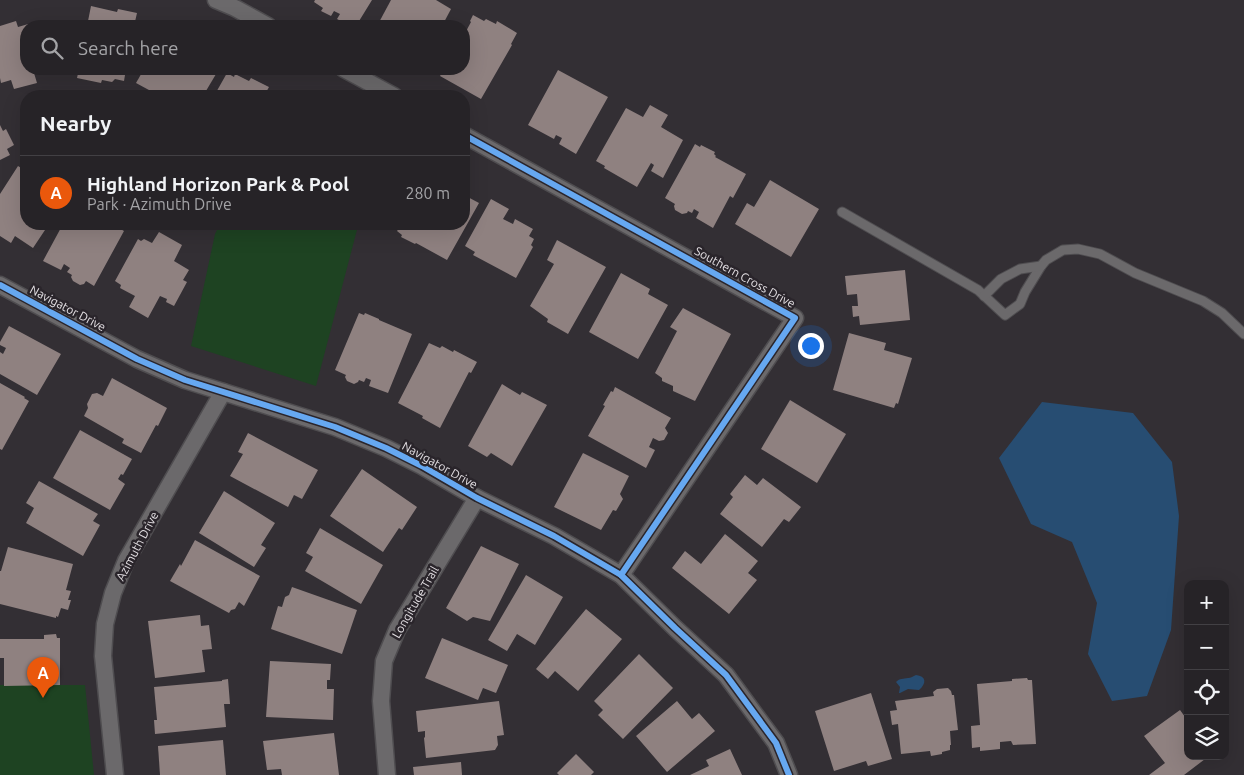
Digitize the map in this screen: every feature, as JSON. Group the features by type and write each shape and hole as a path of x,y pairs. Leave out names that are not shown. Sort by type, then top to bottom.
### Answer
{"street":[{"path":"216,0 257,20"},
{"path":"355,75 383,90"},
{"name":"Southern Cross Drive","path":"470,138 795,318 621,575"},
{"name":"Navigator Drive","path":"0,285 138,359 184,380 335,427 386,448 422,466 477,498 554,536 621,575 726,675 776,743 788,775"},
{"name":"Azimuth Drive","path":"115,775 103,656 105,624 113,594 126,561 223,392"},
{"name":"Longitude Trail","path":"387,775 381,701 384,661 397,630 477,498"}],"lane":[{"path":"842,212 978,290 1005,315 1020,304 1025,292 1046,260 1063,250 1078,249 1100,254 1134,273 1203,301 1222,314 1244,334"},
{"path":"984,296 1000,279 1020,269 1041,266"}],"green space":[{"path":"217,230 357,230 316,386 191,346"},
{"path":"0,685 85,685 94,775 0,775"}],"water":[{"path":"1042,402 1133,413 1172,462 1179,516 1171,630 1147,696 1112,701 1088,654 1097,603 1072,542 1031,524 999,458"},
{"path":"916,675 924,680 922,687 919,690 908,689 899,693 900,687 896,682 900,679"}],"building":[{"path":"315,0 372,0 360,20 339,20 337,19 340,14 334,11 331,16 321,11 323,8 314,2"},
{"path":"391,0 436,0 451,9 445,20 380,20"},
{"path":"91,6 117,12 118,9 137,13 135,20 88,20"},
{"path":"473,15 484,21 486,19 496,24 497,21 517,33 481,99 470,93 470,90 465,90 440,76 470,75 470,21"},
{"path":"16,21 18,27 20,26 20,75 35,75 37,83 14,89 11,80 1,83 0,26"},
{"path":"558,70 608,97 576,154 559,144 562,138 556,135 554,139 528,125"},
{"path":"78,75 125,75 124,81 115,79 112,82 102,80 101,83 77,78"},
{"path":"141,75 215,75 207,90 149,90 136,83"},
{"path":"226,75 234,77 237,75 249,81 251,78 269,87 267,90 217,90"},
{"path":"650,105 668,115 661,127 683,140 663,178 651,171 654,165 651,163 637,187 604,168 605,166 596,161 626,108 643,117"},
{"path":"0,125 3,131 6,129 14,145 7,149 10,155 0,160"},
{"path":"695,144 715,152 715,157 746,174 733,198 730,196 713,228 696,218 699,212 694,209 692,213 688,211 682,214 675,210 675,204 665,198"},
{"path":"18,166 20,167 20,230 45,230 33,248 15,236 11,243 0,236 0,194"},
{"path":"770,180 819,209 791,257 735,224 747,203 754,207"},
{"path":"470,198 479,203 470,219"},
{"path":"491,199 509,209 503,219 513,224 515,219 533,229 529,236 534,239 531,245 533,247 516,278 473,255 475,252 465,246"},
{"path":"60,230 124,231 94,286 86,281 80,285 73,281 72,275 67,272 70,268 64,264 61,270 43,261"},
{"path":"464,230 447,260 401,237 402,235 397,231"},
{"path":"159,232 182,245 174,261 189,270 183,280 187,282 174,306 166,302 167,299 160,296 148,318 129,307 135,296 120,288 121,285 115,281 138,239 141,241 144,239 152,243"},
{"path":"557,240 606,267 568,334 547,322 548,319 530,306 554,264 547,260"},
{"path":"905,270 910,320 860,325 859,316 853,317 852,306 858,306 857,294 847,295 845,276"},
{"path":"621,273 650,289 648,294 668,305 638,359 589,332"},
{"path":"683,308 731,334 695,401 673,391 673,386 662,381 662,378 655,373 677,331 670,327"},
{"path":"359,313 364,315 365,313 412,334 388,393 369,386 371,380 366,378 364,382 359,380 354,384 347,381 346,375 335,370"},
{"path":"9,326 61,354 37,395 0,374 0,352 3,354 6,348 0,345 0,342"},
{"path":"849,333 886,343 884,350 912,358 898,404 896,403 894,408 833,390"},
{"path":"429,343 440,348 442,346 453,352 454,350 477,362 471,373 469,372 440,428 422,418 423,416 398,403"},
{"path":"112,378 167,408 141,453 122,443 124,439 84,416 92,394 97,393 103,396"},
{"path":"0,383 29,401 2,450 0,449"},
{"path":"502,384 520,395 522,392 547,405 512,466 491,453 487,457 468,446"},
{"path":"615,387 671,418 665,428 668,433 664,440 659,441 653,438 649,447 655,450 646,468 588,436 605,406 603,405"},
{"path":"790,400 846,434 817,483 761,449"},
{"path":"80,430 132,459 123,475 121,474 118,479 125,484 110,510 53,478"},
{"path":"248,433 318,470 302,499 294,495 288,507 230,476 243,454 238,452"},
{"path":"583,453 629,476 620,494 623,499 616,511 613,510 601,530 554,507"},
{"path":"362,469 417,507 402,530 399,528 383,552 330,516"},
{"path":"745,475 757,485 763,478 801,507 789,522 784,519 762,547 720,514 733,497 730,494"},
{"path":"39,481 98,514 93,521 100,525 83,556 26,523 34,508 26,503"},
{"path":"224,491 275,523 261,545 266,548 254,567 199,533"},
{"path":"320,528 383,565 361,604 305,571 313,557 306,553"},
{"path":"725,534 758,561 748,573 757,580 729,614 672,568 685,551 701,564"},
{"path":"195,540 260,576 244,606 239,602 235,609 229,613 170,581 180,564 181,566"},
{"path":"481,546 519,564 490,621 473,617 467,621 446,608"},
{"path":"8,547 73,564 66,590 71,591 68,600 71,600 68,610 61,608 56,618 0,604 0,571"},
{"path":"526,575 563,597 535,645 517,634 507,651 488,640"},
{"path":"292,587 357,610 342,654 271,629 278,606 282,607 285,597 289,595"},
{"path":"586,609 622,639 578,691 555,671 548,679 536,669"},
{"path":"200,615 201,626 209,625 212,649 202,650 205,672 155,678 148,621"},
{"path":"56,634 57,638 60,638 60,685 4,686 4,658 0,658 0,639 44,639 44,635"},
{"path":"442,638 508,665 496,693 483,688 478,700 425,678"},
{"path":"639,654 673,688 623,739 598,715 603,710 594,701"},
{"path":"270,661 331,664 330,680 327,680 327,689 334,689 333,720 266,717"},
{"path":"1027,678 1032,680 1036,744 1013,745 1011,741 1000,742 1000,749 980,751 980,747 972,748 971,726 980,725 977,684"},
{"path":"228,679 230,704 224,704 226,727 155,734 154,720 157,720 154,687"},
{"path":"948,688 952,695 954,695 958,730 950,731 950,750 931,756 930,751 901,754 898,724 892,725 890,711 897,710 895,701 934,696 933,692 937,689"},
{"path":"871,693 892,759 868,766 866,761 834,771 815,711"},
{"path":"499,701 504,735 497,736 498,745 495,750 426,758 425,731 418,732 416,711"},
{"path":"677,701 692,719 699,713 715,731 667,772 636,736"},
{"path":"1180,710 1184,716 1184,760 1204,760 1184,775 1149,775 1165,763 1144,736"},
{"path":"334,733 339,775 282,775 281,769 267,770 263,741"},
{"path":"223,740 226,775 160,775 158,746"},
{"path":"730,749 742,775 690,775 709,766 706,760"},
{"path":"576,754 594,772 591,775 559,775 557,773"},
{"path":"461,762 462,775 414,775 413,767"}],"cycle path":[{"path":"470,138 795,318 621,575"},
{"path":"0,285 137,359 185,380 335,427 386,448 422,466 477,498 554,536 621,575 726,675 776,743 789,775"}],"place":[{"name":"Highland Horizon Park & Pool","path":"43,698"}]}
